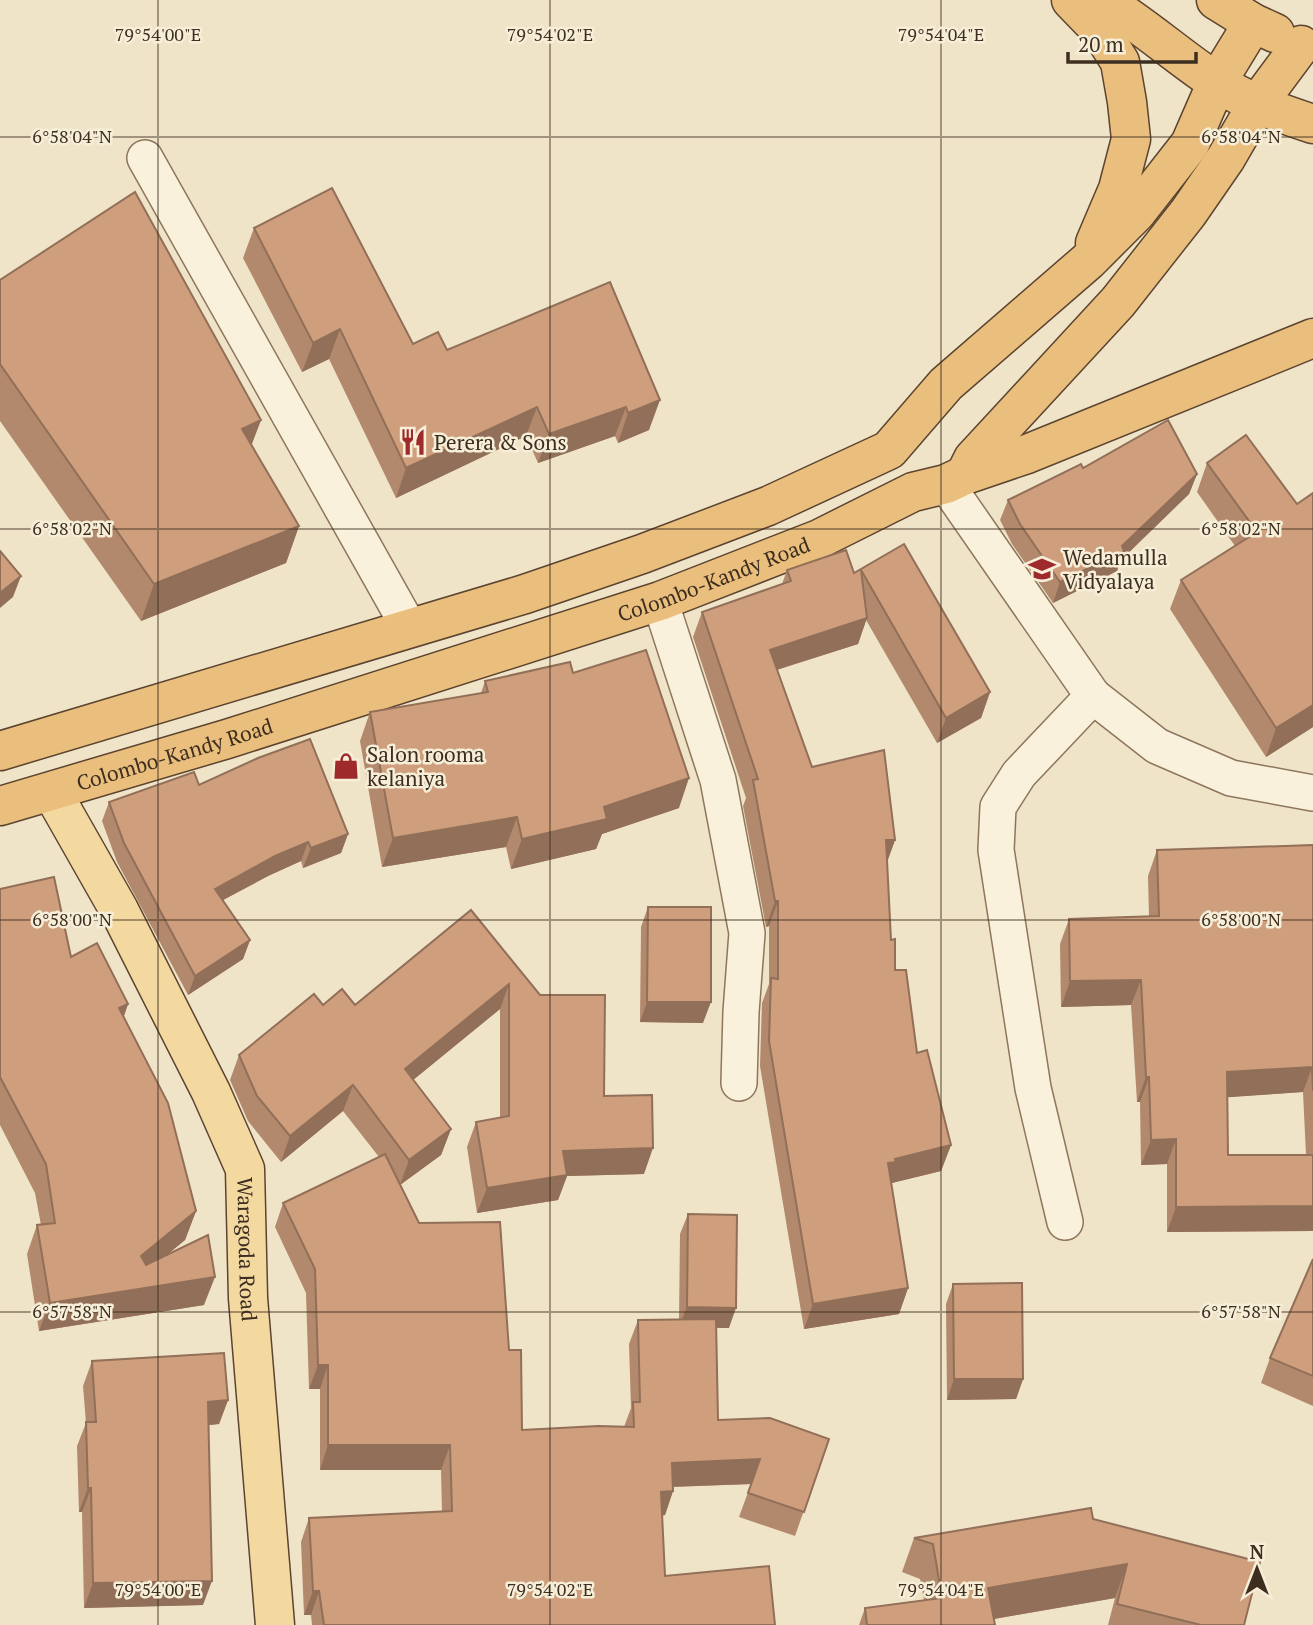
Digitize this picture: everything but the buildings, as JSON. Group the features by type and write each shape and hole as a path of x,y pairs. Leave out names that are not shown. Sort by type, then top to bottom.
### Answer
{"highway":[{"path":"1071,0 1100,30 1120,62 1131,139 1118,189 1088,261"},
{"path":"1102,0 1131,17 1217,82 1258,103 1313,124"},
{"path":"956,479 1118,302 1188,213 1226,158 1258,103 1307,47 1253,23 1216,0"},
{"path":"0,751 525,594 701,533 888,450 946,384 1088,261 1136,213 1190,144 1217,82 1253,23"},
{"name":"Colombo-Kandy Road","path":"0,806 352,700 660,601 819,539 913,492 1027,454 1313,338"},
{"path":"0,764 52,792"}],"main road":[{"name":"Waragoda Road","path":"52,792 119,910 211,1092 245,1169 248,1298 275,1625"}],"street":[{"path":"145,158 410,629"},
{"path":"956,479 1093,696 1157,746 1231,778 1313,793"},
{"path":"660,601 718,780 747,933 738,1083"},
{"path":"1065,1222 1033,1088 996,850 998,807 1019,774 1093,696"}],"place":[{"name":"Perera & Sons","path":"413,442"},
{"name":"Wedamulla Vidyalaya","path":"1042,569"},
{"name":"Salon rooma kelaniya","path":"346,766"}]}
